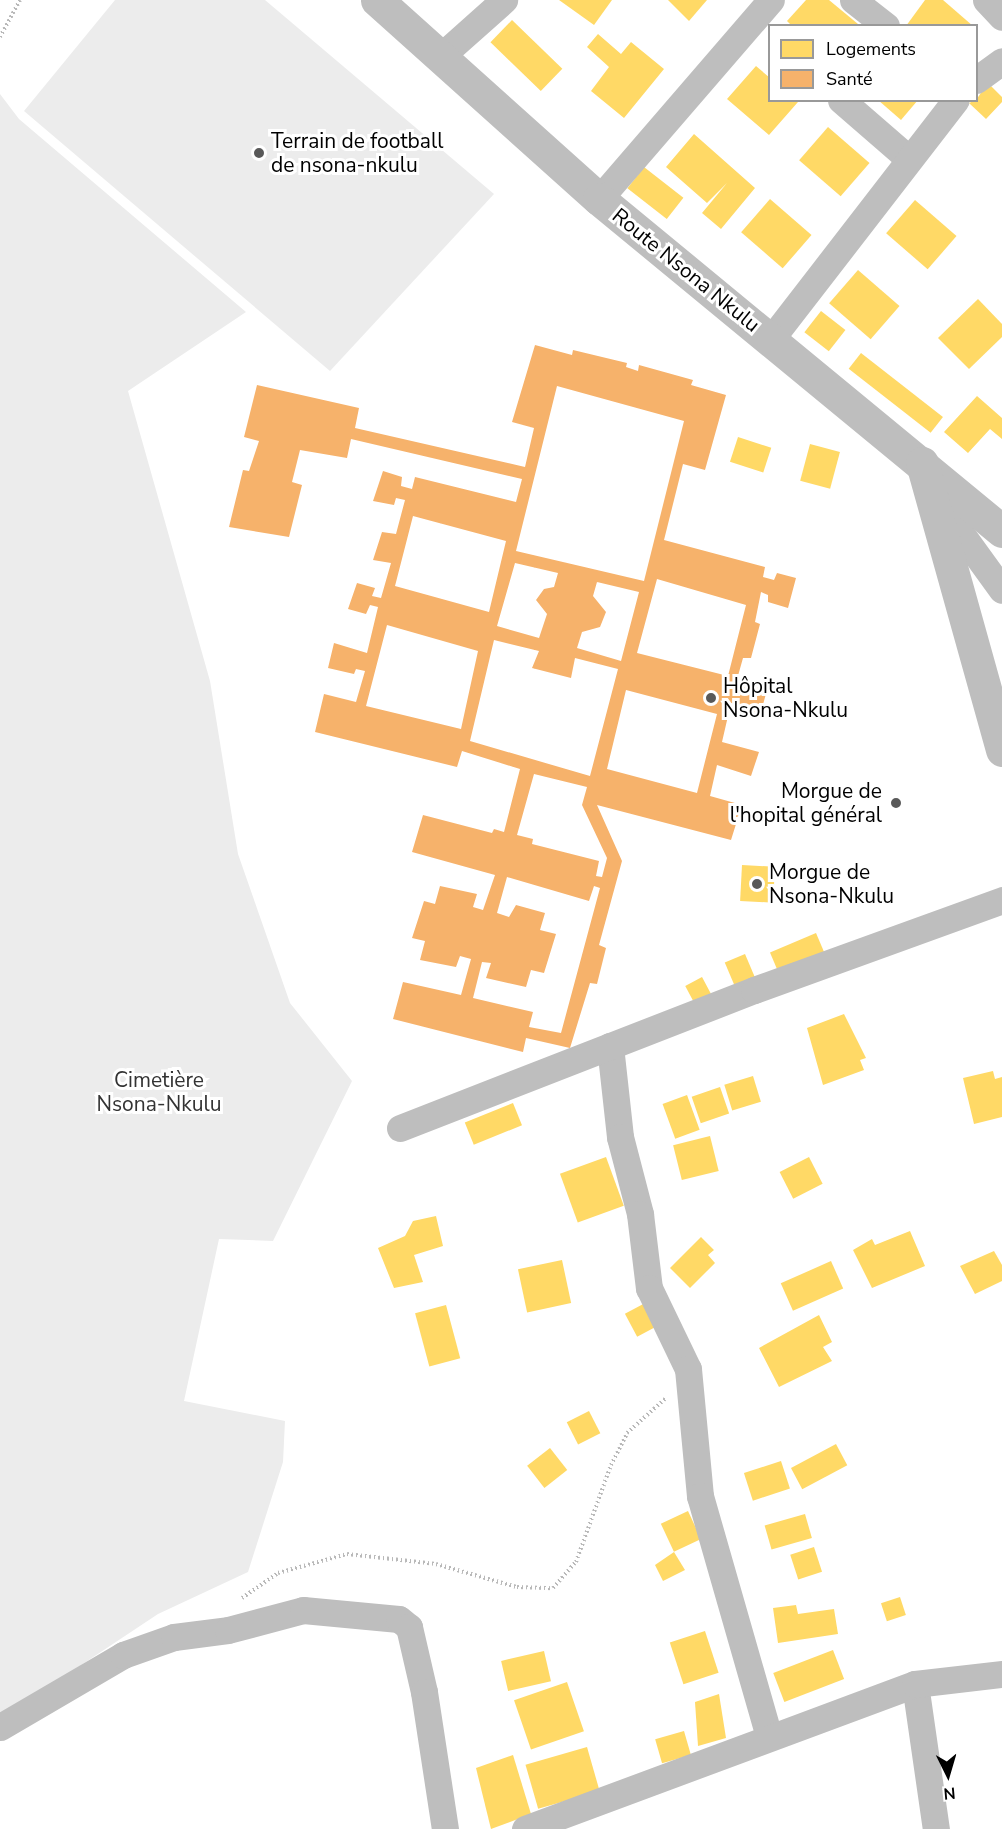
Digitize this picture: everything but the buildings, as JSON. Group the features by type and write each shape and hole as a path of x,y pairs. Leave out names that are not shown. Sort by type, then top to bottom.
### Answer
{"street":[{"name":"Route Nsona Nkulu","path":"377,0 599,199 1002,531"},
{"path":"440,57 504,0"},
{"path":"853,0 883,24"},
{"path":"986,0 1002,17"},
{"path":"599,199 765,18"},
{"path":"978,79 1002,61"},
{"path":"843,102 909,159"},
{"path":"771,339 954,102"},
{"path":"922,463 1002,750"},
{"path":"934,509 952,521 1002,590"},
{"path":"400,1128 610,1046 1002,900"},
{"path":"610,1046 620,1137 639,1214 649,1288 688,1369 700,1496 769,1736"},
{"path":"0,1726 123,1655 174,1637 228,1630 303,1610 399,1619 409,1627 424,1692 445,1829"},
{"path":"525,1829 769,1736 915,1684 1002,1674"},
{"path":"915,1684 936,1829"}],"path":[{"path":"0,37 20,0"},
{"path":"236,1602 278,1573 347,1554 436,1564 517,1587 553,1588 576,1562 611,1465 627,1433 672,1393 688,1369"}],"green space":[{"name":"Terrain de football de nsona-nkulu","path":"115,0 265,0 494,194 330,371 24,111"},
{"name":"Cimetière Nsona-Nkulu","path":"0,94 19,119 246,312 128,391 210,681 238,854 290,1003 352,1081 273,1241 219,1239 184,1401 285,1421 283,1462 248,1572 158,1614 0,1719"}],"place":[{"name":"Terrain de football de nsona-nkulu","path":"259,153"},
{"name":"Hôpital Nsona-Nkulu","path":"711,698"},
{"name":"Morgue de l'hopital général","path":"896,803"},
{"name":"Morgue de Nsona-Nkulu","path":"757,884"}]}
